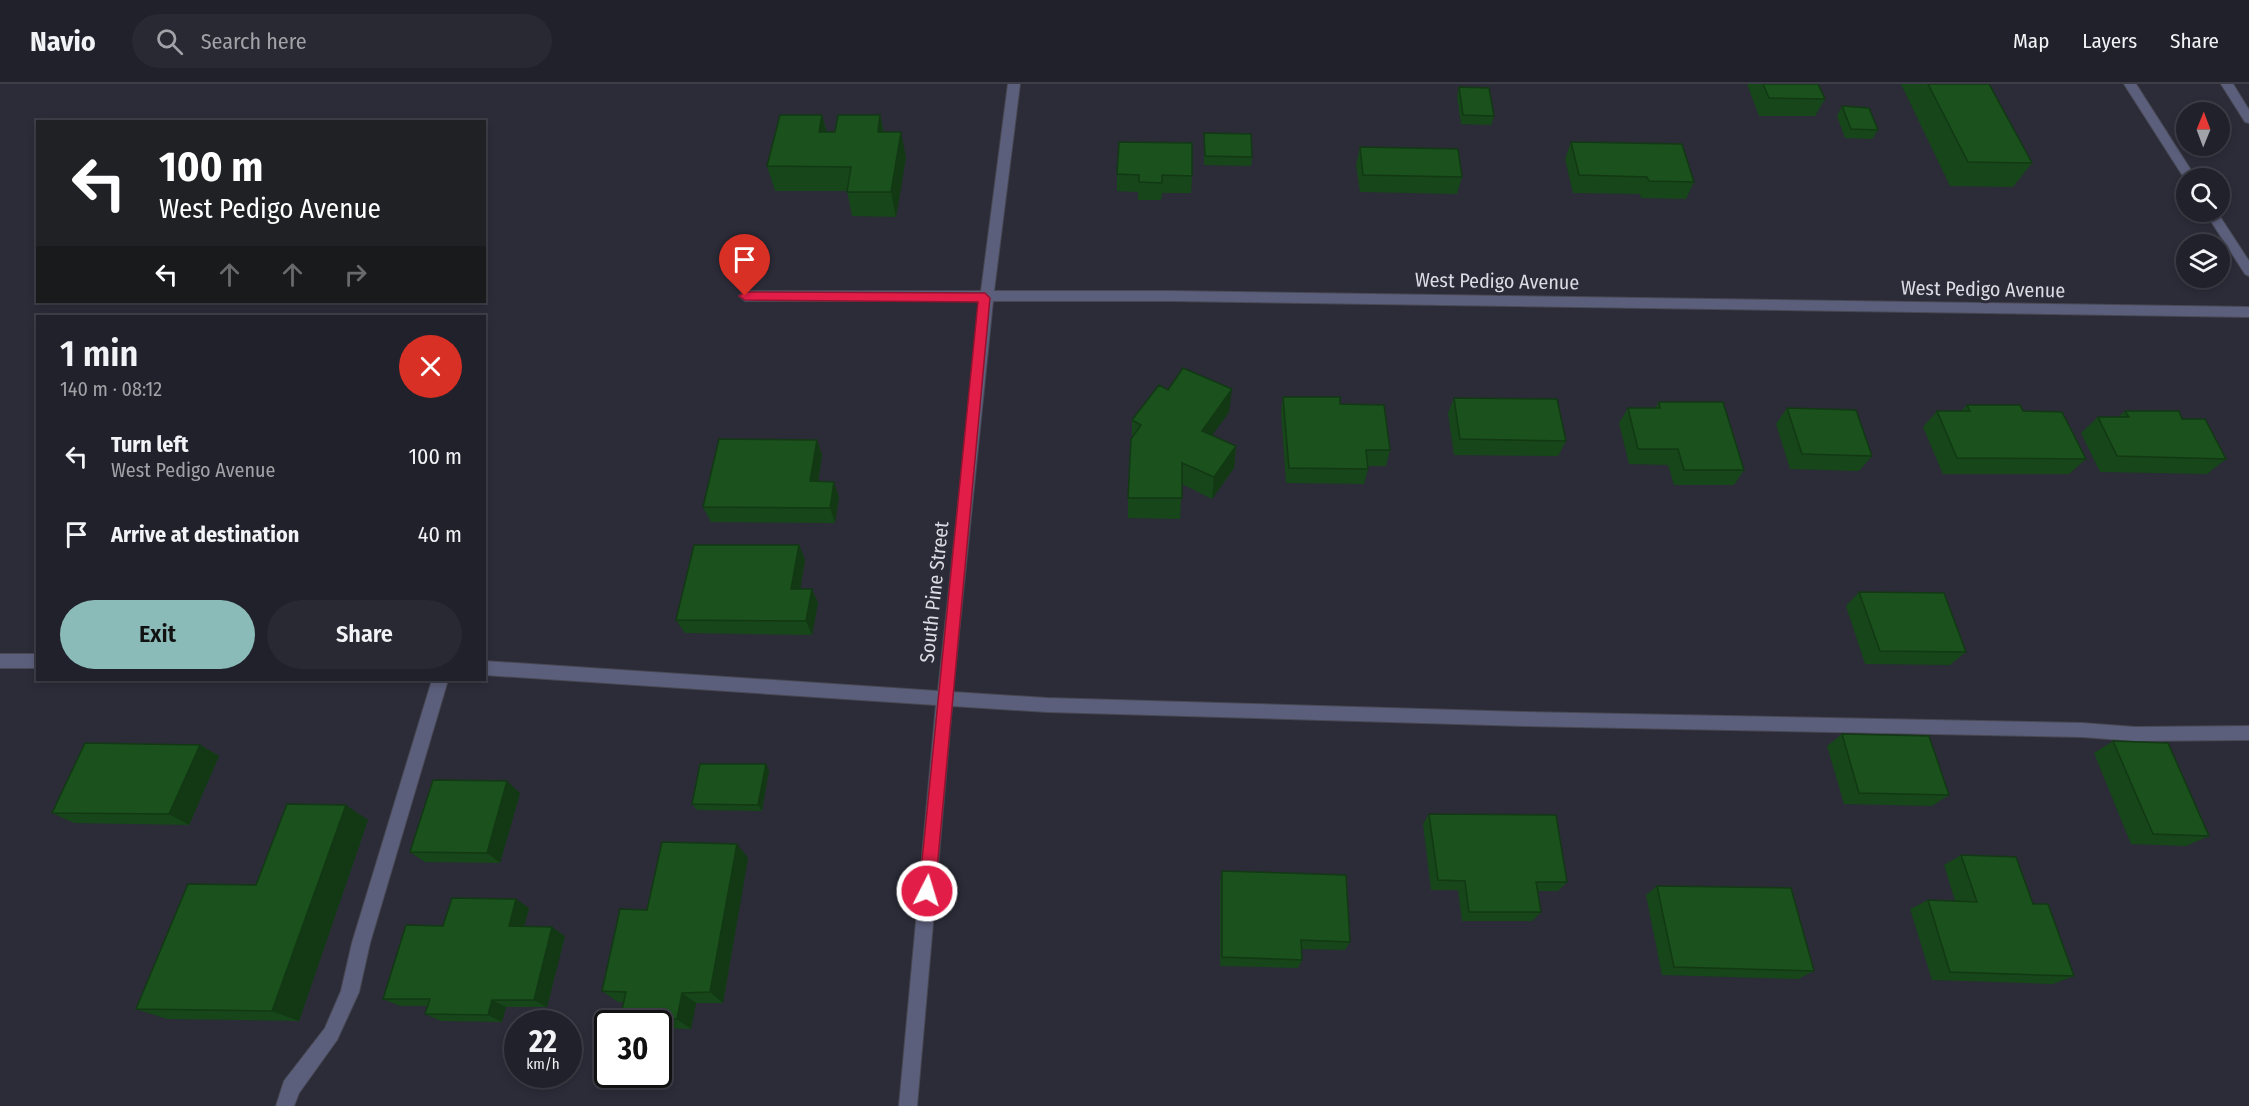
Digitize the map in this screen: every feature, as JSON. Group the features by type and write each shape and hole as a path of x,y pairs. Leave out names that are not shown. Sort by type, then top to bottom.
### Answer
{"street":[{"name":"South Pine Street","path":"908,1106 944,700 985,298 1014,84"},
{"path":"2130,84 2184,168"},
{"path":"2227,84 2249,119"},
{"path":"2217,222 2249,271"},
{"name":"West Pedigo Avenue","path":"745,296 985,298 1171,296 2249,312"},
{"path":"0,661 36,661"},
{"path":"486,668 875,693 944,700 1500,718 2070,730 2135,734 2249,733"},
{"path":"285,1106 291,1089 331,1034 350,992 361,943 440,681"}],"building":[{"path":"1763,84 1818,84 1825,99 1769,98"},
{"path":"1928,84 1989,84 2032,163 1968,162"},
{"path":"1459,87 1489,88 1494,116 1463,115"},
{"path":"1842,106 1869,108 1878,130 1851,129"},
{"path":"780,115 822,115 819,132 835,132 838,115 880,115 878,132 901,132 891,192 847,192 851,167 767,166"},
{"path":"1204,133 1251,134 1252,157 1205,156"},
{"path":"1119,142 1192,143 1192,176 1162,175 1162,183 1139,182 1139,175 1117,174"},
{"path":"1571,142 1682,144 1694,182 1649,181 1647,177 1579,175"},
{"path":"1360,147 1458,149 1462,177 1363,175"},
{"path":"1183,368 1232,389 1202,431 1236,446 1214,477 1182,463 1182,498 1128,498 1131,439 1141,425 1132,420 1159,385 1168,390"},
{"path":"1283,397 1340,397 1340,404 1384,405 1390,450 1366,450 1368,469 1289,468"},
{"path":"1454,398 1557,399 1566,441 1460,439"},
{"path":"1659,402 1723,402 1744,470 1684,470 1678,449 1638,449 1628,408 1660,408"},
{"path":"1967,405 2020,405 2023,411 2062,412 2086,459 1957,458 1937,411 1970,411"},
{"path":"1787,408 1856,410 1872,456 1802,454"},
{"path":"2125,411 2179,411 2182,419 2205,419 2226,459 2117,456 2098,417 2129,417"},
{"path":"719,439 817,440 810,481 834,482 830,508 703,507"},
{"path":"694,545 799,545 791,589 812,589 806,621 676,620"},
{"path":"1859,592 1944,593 1966,652 1880,651"},
{"path":"1842,734 1929,736 1949,795 1859,793"},
{"path":"2113,741 2168,743 2209,836 2153,834"},
{"path":"85,743 200,745 169,814 52,813"},
{"path":"700,764 766,764 758,805 692,804"},
{"path":"433,780 507,781 487,853 410,852"},
{"path":"287,804 346,805 272,1011 136,1009 188,884 256,885"},
{"path":"1429,814 1556,815 1567,882 1536,882 1541,912 1469,912 1465,881 1438,880"},
{"path":"662,842 737,844 710,992 682,993 677,1019 672,1019 672,1010 622,1010 626,992 602,991 620,909 647,910"},
{"path":"1961,855 2016,857 2033,904 2048,904 2074,976 1950,972 1928,900 1977,902"},
{"path":"1222,871 1346,875 1350,942 1301,940 1302,960 1222,957"},
{"path":"1657,886 1791,888 1814,971 1674,967"},
{"path":"452,898 516,899 509,926 552,927 534,1000 492,1000 488,1015 425,1014 430,999 383,999 406,925 443,926"}],"route":[{"path":"745,296 985,298 927,891"}]}
